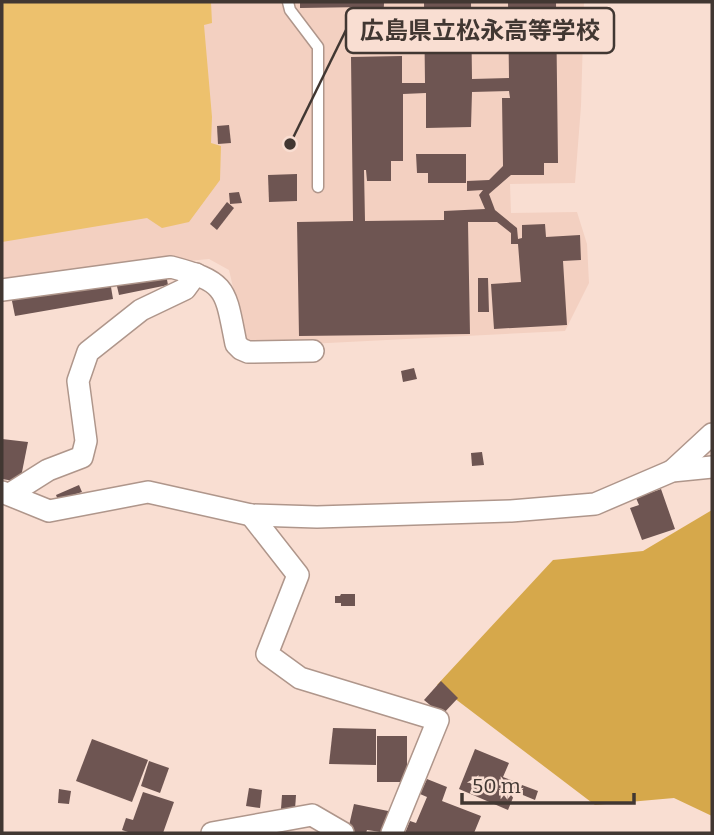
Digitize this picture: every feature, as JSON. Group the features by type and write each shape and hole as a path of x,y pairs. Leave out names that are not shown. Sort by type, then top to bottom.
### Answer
{"street":[{"path":"2,290 171,267 196,274 224,292 236,344 241,349 248,352 313,351"},
{"path":"6,493 48,470 82,457 86,441 78,381 88,352 141,310 185,289 196,274"},
{"path":"672,471 712,434"},
{"path":"6,493 49,511 148,492 251,515 317,517 497,511 595,503 672,471 712,467"},
{"path":"251,515 298,575 267,654 300,678 438,720 392,833"},
{"path":"212,833 312,815 343,833"}],"lane":[{"path":"288,2 290,10 318,47 318,187"}],"shaded area":[{"path":"2,2 584,2 581,106 575,183 510,184 511,213 577,212 587,244 589,283 565,331 247,347 229,270 209,259 2,279"},
{"path":"2,2 211,2 212,23 204,25 212,117 211,143 221,146 220,180 189,222 162,228 147,218 2,242"},
{"path":"712,510 712,816 674,798 595,805 437,685 553,560 643,551"}],"building":[{"path":"300,2 384,3 383,25 365,25 365,7 300,8"},
{"path":"424,2 471,2 472,79 509,78 508,2 556,2 558,163 544,163 544,175 511,175 489,194 495,210 517,228 518,239 522,238 522,225 545,224 546,237 580,235 581,260 563,261 567,325 494,329 491,284 521,282 518,244 511,244 511,233 497,222 468,222 470,334 299,336 297,222 353,221 351,57 402,56 402,83 425,83","holes":["509,91 510,98 502,98 503,166 489,180 467,181 467,191 483,190 479,195 485,209 444,211 444,220 365,221 364,170 367,181 391,181 391,161 403,161 403,94 426,93 426,128 471,127 472,92"]},
{"path":"229,125 231,143 218,144 217,126"},
{"path":"416,154 466,154 466,183 428,183 428,173 417,173"},
{"path":"297,174 297,201 269,202 268,175"},
{"path":"239,192 242,203 230,204 229,193"},
{"path":"227,202 234,208 217,230 210,224"},
{"path":"166,274 168,285 119,295 116,282"},
{"path":"478,278 488,278 489,312 478,312"},
{"path":"110,281 113,299 15,316 11,296"},
{"path":"414,368 417,379 403,382 401,371"},
{"path":"2,439 28,442 20,482 2,479"},
{"path":"482,452 484,465 472,466 471,453"},
{"path":"79,485 82,492 58,500 56,495"},
{"path":"661,489 675,529 642,540 630,508 639,505 636,498"},
{"path":"355,594 355,606 335,603 335,596"},
{"path":"441,681 458,698 442,715 424,700"},
{"path":"333,728 376,729 376,765 329,764"},
{"path":"377,736 407,736 407,782 377,782"},
{"path":"92,739 148,760 132,802 76,781"},
{"path":"475,749 509,763 503,777 519,783 508,810 459,789"},
{"path":"149,761 169,768 160,793 141,786"},
{"path":"427,779 447,787 442,801 481,816 474,833 405,833 410,821 416,823 427,797 420,794"},
{"path":"522,785 538,791 535,800 518,793"},
{"path":"249,788 262,790 260,808 246,806"},
{"path":"59,789 71,791 69,804 58,803"},
{"path":"143,792 174,802 163,833 131,833 122,830 126,818 133,820"},
{"path":"282,795 296,795 295,810 281,809"},
{"path":"354,804 393,812 388,833 367,830 366,833 357,833 348,830"}],"place":[{"name":"広島県立松永高等学校","path":"290,144"}]}
